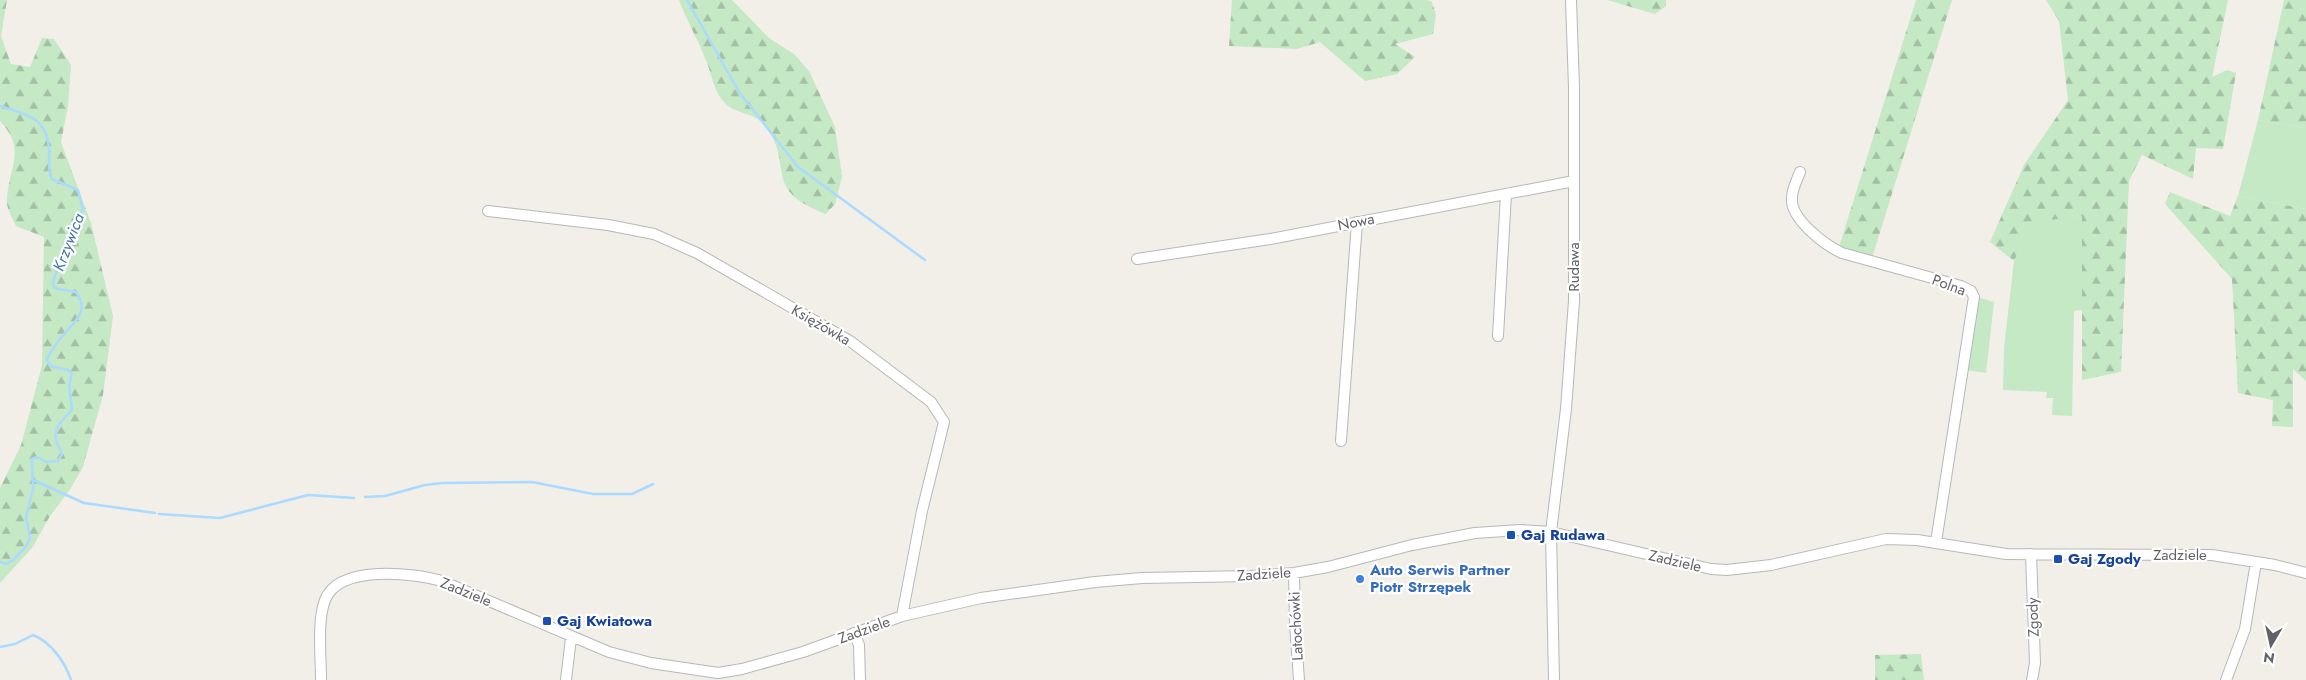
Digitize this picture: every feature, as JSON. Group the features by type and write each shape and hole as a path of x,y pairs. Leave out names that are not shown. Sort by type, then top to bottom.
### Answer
{"street":[{"name":"Rudawa","path":"1554,680 1551,532 1571,356 1574,301 1574,87 1571,0"},
{"name":"Polna","path":"1800,172 1792,197 1793,210 1828,246 1842,253 1961,286 1971,291 1974,296 1936,542"},
{"name":"Nowa","path":"1137,259 1270,239 1574,181"},
{"path":"1498,336 1506,194"},
{"name":"Księżówka","path":"488,211 608,225 662,238 697,253 850,341 931,402 944,422 922,511 902,616"},
{"path":"1341,441 1357,222"},
{"name":"Zadziele","path":"321,680 321,638 325,600 331,590 352,578 382,574 423,576 459,587 571,638 627,658 694,671 718,672 742,669 803,652 902,616 981,598 1095,582 1294,573 1475,532 1520,530 1551,532 1696,567 1727,570 1771,565 1886,539 1936,542 1988,552 2212,555 2306,572"},
{"name":"Zgody","path":"2031,554 2035,662 2032,680"},
{"path":"2226,680 2245,629 2256,562"},
{"name":"Latochówki","path":"1294,573 1299,680"},
{"path":"854,633 859,645 860,680"},
{"path":"566,680 571,638"}],"green space":[{"path":"0,0 7,0 1,36 11,64 30,67 42,38 54,39 71,65 68,106 61,142 91,223 113,316 103,395 83,467 69,491 50,516 32,548 0,583 0,488 21,445 42,365 44,237 16,226 7,204 15,152 9,132 0,121"},
{"path":"679,0 732,0 769,38 794,54 809,71 835,127 842,177 835,204 826,214 806,205 793,196 786,186 774,141 766,126 757,118 735,110 722,100 716,90 704,55"},
{"path":"1232,0 1427,0 1432,2 1436,15 1433,34 1395,44 1415,57 1397,74 1365,81 1320,42 1297,49 1229,46"},
{"path":"1607,0 1666,0 1666,6 1655,14"},
{"path":"1916,0 1952,0 1872,258 1839,247"},
{"path":"2046,0 2228,0 2212,77 2227,70 2236,73 2223,149 2196,148 2193,179 2142,155 2129,181 2121,372 2082,380 2082,216 2033,222 2014,261 1990,242 2024,165 2068,100 2059,21"},
{"path":"2284,0 2306,0 2306,128 2258,120"},
{"path":"2258,120 2306,128 2306,209 2238,196"},
{"path":"2170,192 2230,216 2238,196 2306,209 2306,381 2293,369 2293,427 2272,426 2273,400 2238,393 2232,279 2165,204"},
{"path":"2082,216 2082,310 2074,311 2072,416 2052,415 2053,398 2046,398 2047,392 2003,390 2004,348 2014,261 2033,221"},
{"path":"1977,297 1994,302 1986,373 1965,370"},
{"path":"1921,654 1924,680 1875,680 1875,655"}],"waterway":[{"path":"687,0 739,92 798,167 925,260"},
{"name":"Krzywica","path":"0,106 33,118 44,129 49,148 50,175 52,179 78,190 83,210 71,226 53,282 54,288 76,292 81,304 80,314 77,319 47,359 53,367 68,370 72,374 69,385 72,410 59,425 56,433 57,443 62,454 58,461 46,462 37,457 32,459 33,489 26,517 30,538 25,548 13,560 6,564 0,562"},
{"path":"33,480 84,503 155,513"},
{"path":"365,497 385,496 425,485 443,483 532,482 593,494 632,494 653,484"},
{"path":"159,514 220,518 308,495 354,498"},
{"name":"Krzywica","path":"0,647 15,644 33,635 40,638 56,653 65,666 71,680"}],"place":[{"name":"Gaj Rudawa","path":"1511,535"},
{"name":"Gaj Zgody","path":"2058,559"},
{"name":"Auto Serwis Partner Piotr Strzępek","path":"1360,579"},
{"name":"Gaj Kwiatowa","path":"547,621"}]}
